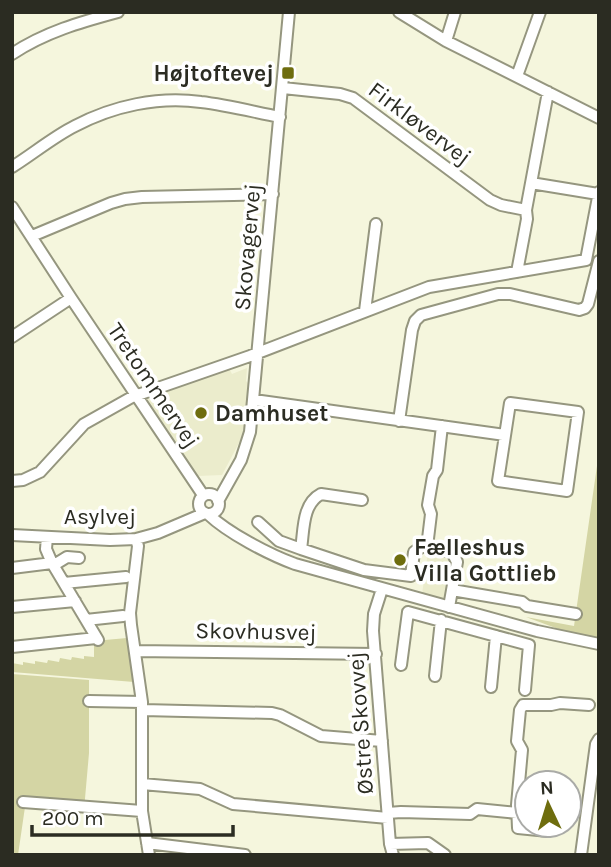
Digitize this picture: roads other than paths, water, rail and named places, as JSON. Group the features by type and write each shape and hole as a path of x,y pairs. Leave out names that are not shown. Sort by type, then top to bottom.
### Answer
{"street":[{"path":"12,54 38,38 66,26 118,12"},
{"name":"Skovagervej","path":"209,505 228,481 246,447 250,432 289,12"},
{"path":"399,12 446,41 599,118"},
{"path":"446,41 455,12"},
{"path":"517,76 540,12"},
{"name":"Firkløvervej","path":"283,89 340,94 354,98 490,200 526,210"},
{"path":"517,272 548,92"},
{"path":"12,167 73,127 98,115 147,102 200,102 280,117"},
{"path":"12,481 23,480 40,472 82,426 136,396 438,285 586,260 599,193 531,183"},
{"path":"32,236 125,199 273,194"},
{"name":"Tretommervej","path":"12,207 209,505"},
{"path":"365,311 376,224"},
{"path":"399,421 412,330 421,315 498,294 510,294 579,310 588,304 599,261"},
{"path":"12,337 71,298"},
{"path":"254,400 505,435"},
{"path":"510,403 578,412 567,491 498,481 505,435 510,403"},
{"path":"427,547 431,514 428,505 433,476 437,470 442,426"},
{"path":"301,549 307,508 317,495 362,500"},
{"path":"209,505 220,524 281,559 306,568 537,631 599,644"},
{"name":"Asylvej","path":"12,535 136,539 158,533 184,521 209,505"},
{"path":"258,522 279,541 364,570 411,576 414,552 423,546 452,552 457,562 449,607"},
{"path":"12,647 97,639 53,564 46,549 47,537"},
{"path":"136,539 138,546 130,613 142,706 142,810 149,855"},
{"path":"12,568 53,564 66,557 79,558"},
{"path":"64,583 126,577"},
{"name":"Østre Skovvej","path":"382,589 373,622 392,849"},
{"path":"452,590 576,614"},
{"path":"415,613 418,598"},
{"path":"12,607 75,601"},
{"path":"401,665 408,612 415,613 529,645 525,690"},
{"path":"86,621 123,616"},
{"path":"435,676 440,620"},
{"path":"491,687 496,636"},
{"name":"Skovhusvej","path":"135,651 376,654"},
{"path":"89,701 272,713 321,736 382,741"},
{"path":"520,769 522,750 517,741 520,710 523,705 589,705"},
{"path":"581,855 596,744 599,739"},
{"path":"142,784 200,789 233,804 388,816 401,812 470,814 477,810 513,813"},
{"path":"23,802 142,810"},
{"path":"147,843 245,855"},
{"path":"392,849 428,843 445,855"}],"place":[{"name":"Højtoftevej","path":"288,73"},
{"name":"Damhuset","path":"201,413"},
{"name":"Fælleshus Villa Gottlieb","path":"400,560"}]}
